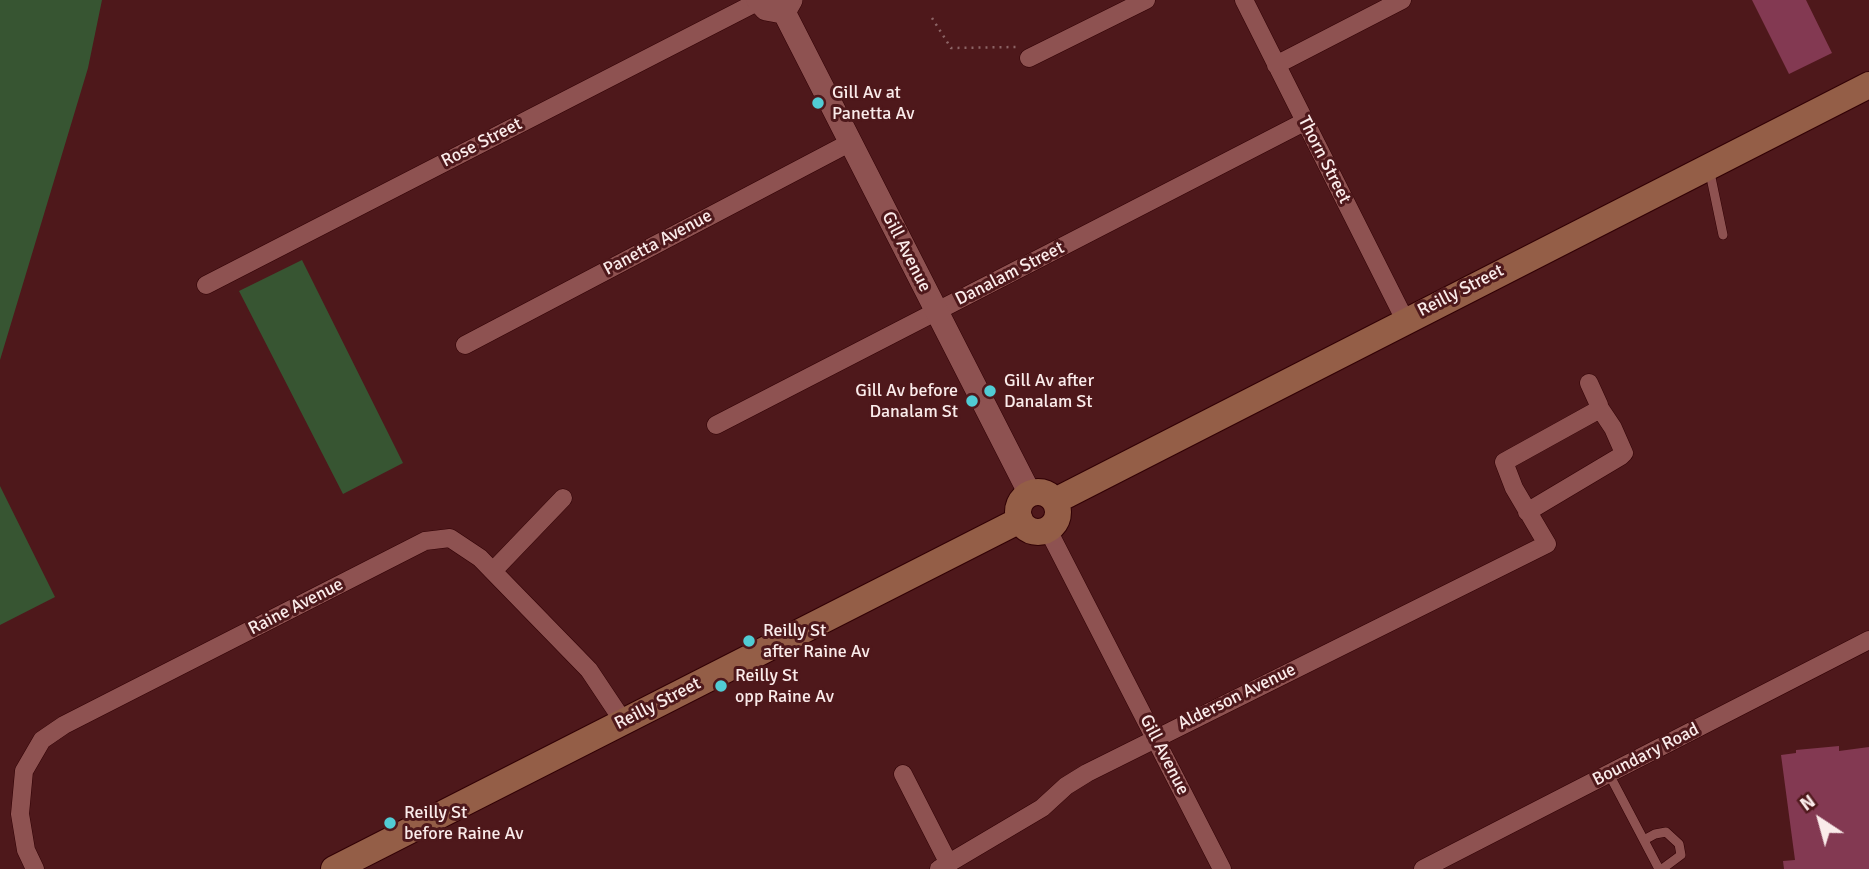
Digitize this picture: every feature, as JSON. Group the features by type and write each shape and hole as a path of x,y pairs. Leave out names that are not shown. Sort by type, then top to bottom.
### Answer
{"main road":[{"name":"Reilly Street","path":"1055,501 1869,85"},
{"path":"1041,492 1055,501 1056,520 1048,530 1035,532 1020,520 1018,508 1030,494 1041,492"},
{"name":"Reilly Street","path":"334,869 1020,520"}],"street":[{"path":"1029,58 1146,0"},
{"name":"Thorn Street","path":"1244,0 1405,320"},
{"path":"1276,65 1402,0"},
{"name":"Rose Street","path":"206,285 759,1 771,11 787,5"},
{"name":"Gill Avenue","path":"787,5 851,142 1030,494"},
{"name":"Danalam Street","path":"716,425 1304,122"},
{"name":"Panetta Avenue","path":"466,345 851,142"},
{"path":"1589,383 1623,453 1527,512 1504,462 1599,407"},
{"path":"493,571 563,498"},
{"name":"Alderson Avenue","path":"944,866 1042,808 1066,786 1087,773 1547,544 1527,512"},
{"name":"Gill Avenue","path":"1048,530 1222,869"},
{"name":"Raine Avenue","path":"35,869 26,850 20,814 24,771 42,740 64,725 425,541 450,538 466,546 589,670 623,721"},
{"name":"Boundary Road","path":"1423,869 1609,774 1750,708 1869,640"},
{"path":"903,774 944,866"}],"lane":[{"path":"1708,166 1713,179 1723,235"},
{"path":"1609,774 1644,840 1661,869 1681,855 1679,844 1666,832 1644,840"}],"path":[{"path":"932,18 951,48 1051,47"}],"green space":[{"path":"0,0 102,0 88,68 0,360"},
{"path":"302,260 403,463 343,494 239,291"},
{"path":"0,486 55,597 0,625"}],"building":[{"path":"1752,0 1806,0 1832,53 1789,74"},
{"path":"1839,746 1839,751 1869,747 1869,869 1784,869 1783,861 1795,860 1781,755 1796,753 1796,750"}],"place":[{"name":"Gill Av at Panetta Av","path":"818,103"},
{"name":"Gill Av after Danalam St","path":"990,391"},
{"name":"Gill Av before Danalam St","path":"972,401"},
{"name":"Reilly St after Raine Av","path":"749,641"},
{"name":"Reilly St opp Raine Av","path":"721,686"},
{"name":"Reilly St before Raine Av","path":"390,823"}]}
